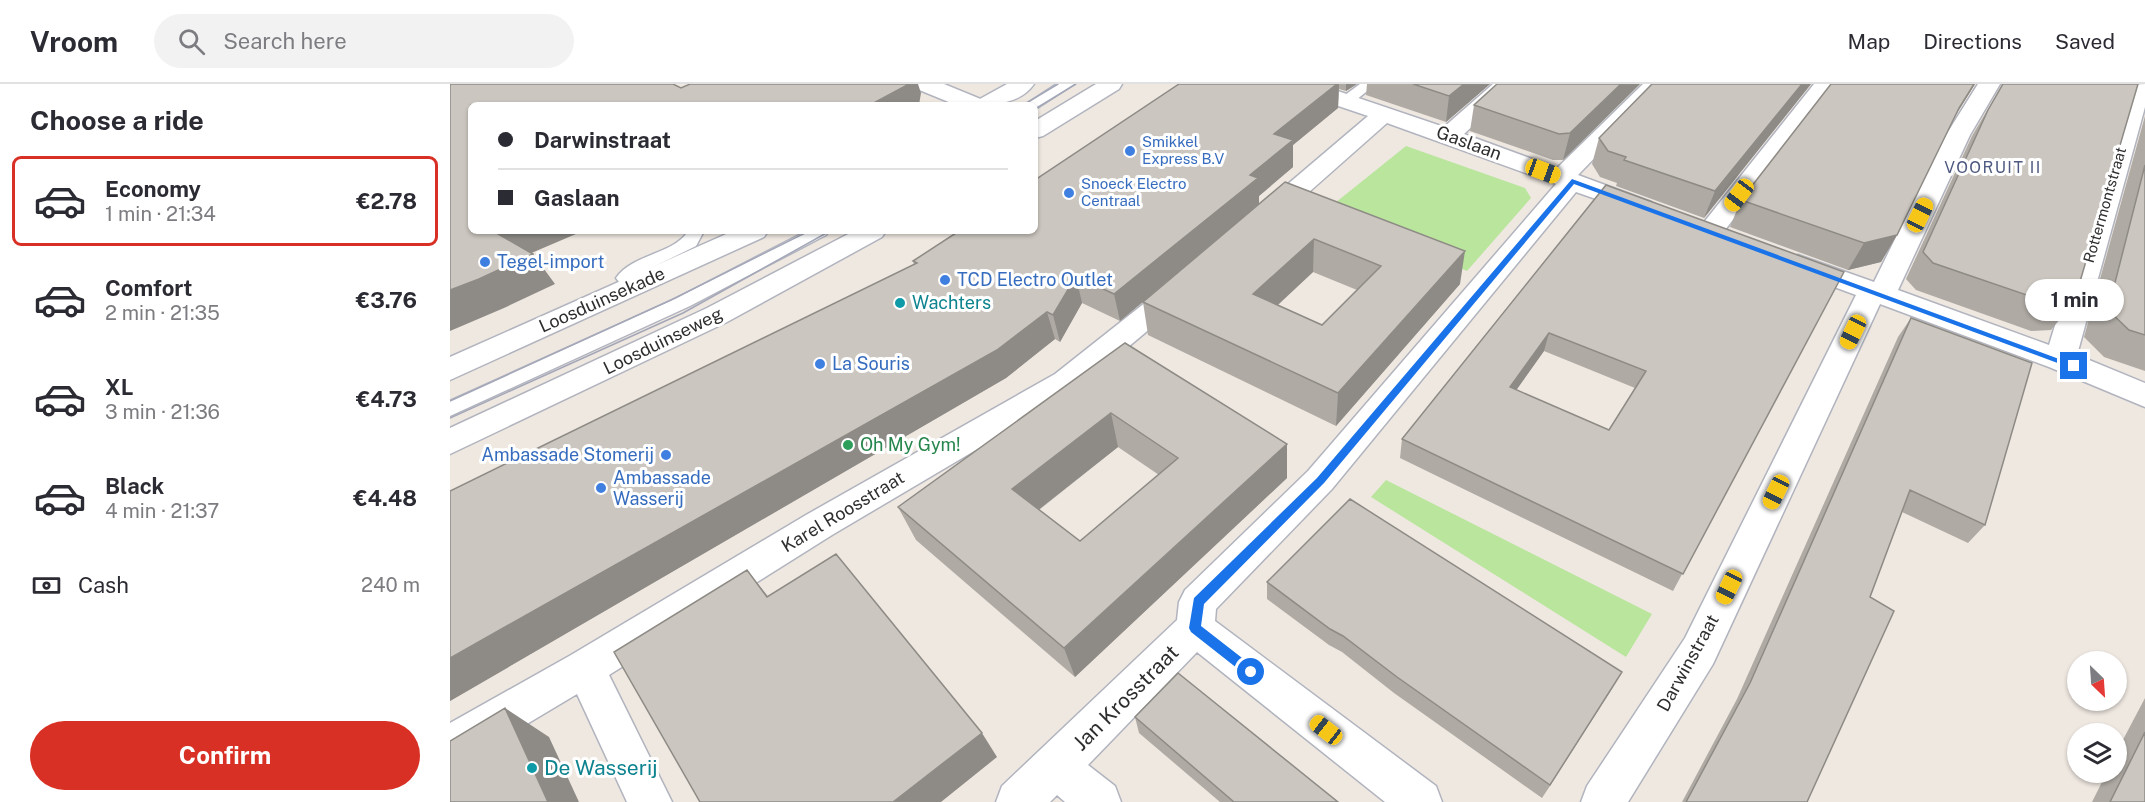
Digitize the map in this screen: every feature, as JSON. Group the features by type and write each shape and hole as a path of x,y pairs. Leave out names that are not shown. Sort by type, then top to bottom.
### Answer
{"street":[{"path":"926,84 968,102"},
{"path":"991,102 1023,84"},
{"path":"1038,129 1111,84"},
{"name":"Gaslaan","path":"1296,84 1448,136 1700,228 1825,84"},
{"path":"1448,136 1506,84"},
{"path":"1420,802 1195,628 1198,602 1320,480 1567,179 1655,84"},
{"name":"Darwinstraat","path":"1603,802 1699,651 1958,135 1989,84"},
{"name":"Rottermontstraat","path":"2060,360 2141,85"},
{"path":"1238,240 1384,114"},
{"name":"Loosduinsekade","path":"450,369 747,234"},
{"name":"Loosduinseweg","path":"450,442 700,324 807,270 868,234"},
{"path":"1775,256 2060,360 2145,396"},
{"name":"Karel Roosstraat","path":"450,746 585,668 819,525 1066,382 1203,270"},
{"name":"Jan Krosstraat","path":"1018,802 1057,768 1195,628"},
{"path":"585,668 650,802"},
{"name":"Jan Krosstraat","path":"1057,768 1099,802"}],"lane":[{"path":"1037,102 1067,84"},
{"path":"1346,101 1369,84"},
{"path":"632,287 625,278 643,265 690,242 694,234"},
{"name":"Loosduinseweg","path":"450,409 681,303 815,234"}],"green space":[{"path":"1406,146 1525,188 1531,198 1467,271 1325,211"},
{"path":"1386,480 1652,614 1626,657 1371,497"}],"building":[{"path":"450,84 673,84 681,88 690,84 909,84 876,102 468,102 468,234 498,234 533,254 450,290"},
{"path":"1179,84 1337,84 1274,134 1293,140 1250,175 1258,178 1114,294 1076,276 1053,315 1047,312 997,350 450,658 450,491 917,263 913,261 954,234 1038,234 1038,178"},
{"path":"1413,84 1464,84 1449,96"},
{"path":"1497,84 1621,84 1570,133 1559,134 1474,105"},
{"path":"1652,84 1802,84 1715,191 1624,160 1626,157 1608,151 1599,138"},
{"path":"1831,84 1974,84 1959,108 1897,235 1864,243 1741,200"},
{"path":"2003,84 2138,84 2074,302 2053,304 1933,263 1923,252 1988,110"},
{"path":"2145,165 2145,335 2129,330 2108,310"},
{"path":"1285,182 1465,251 1338,393 1143,302","holes":["1314,239 1381,266 1322,325 1253,294"]},
{"path":"1606,185 1844,272 1683,574 1402,439","holes":["1549,333 1646,371 1609,430 1510,387"]},
{"path":"1911,318 2032,363 1985,525 1910,490 1870,597 1894,611 1807,802 1686,802 1750,683"},
{"path":"1125,343 1287,444 1064,648 898,507","holes":["1111,413 1178,458 1080,541 1012,489"]},
{"path":"1350,499 1622,672 1550,785 1267,582"},
{"path":"836,554 982,733 893,802 700,802 614,652 747,570 767,597"},
{"path":"1178,673 1338,802 1234,802 1135,717"},
{"path":"505,708 548,802 450,802 450,741"},
{"path":"2145,732 2145,802 2110,802 2120,783 2127,783 2127,768"}],"tram line":[{"path":"1028,102 1058,84"},
{"path":"1038,107 1076,84"},
{"path":"450,401 671,300 803,234"},
{"path":"450,418 683,313 825,234"}],"place":[{"name":"Smikkel Express B.V","path":"1130,151"},
{"name":"Snoeck Electro Centraal","path":"1069,193"},
{"name":"Tegel-import","path":"485,262"},
{"name":"TCD Electro Outlet","path":"945,280"},
{"name":"Wachters","path":"900,303"},
{"name":"La Souris","path":"820,364"},
{"name":"Oh My Gym!","path":"848,445"},
{"name":"Ambassade Stomerij","path":"666,455"},
{"name":"Ambassade Wasserij","path":"601,488"},
{"name":"De Wasserij","path":"532,768"}],"district":[{"name":"VOORUIT II","path":"1993,167"}],"route":[{"path":"1251,672 1195,628 1198,602 1320,480 1572,181 2074,366"}]}
